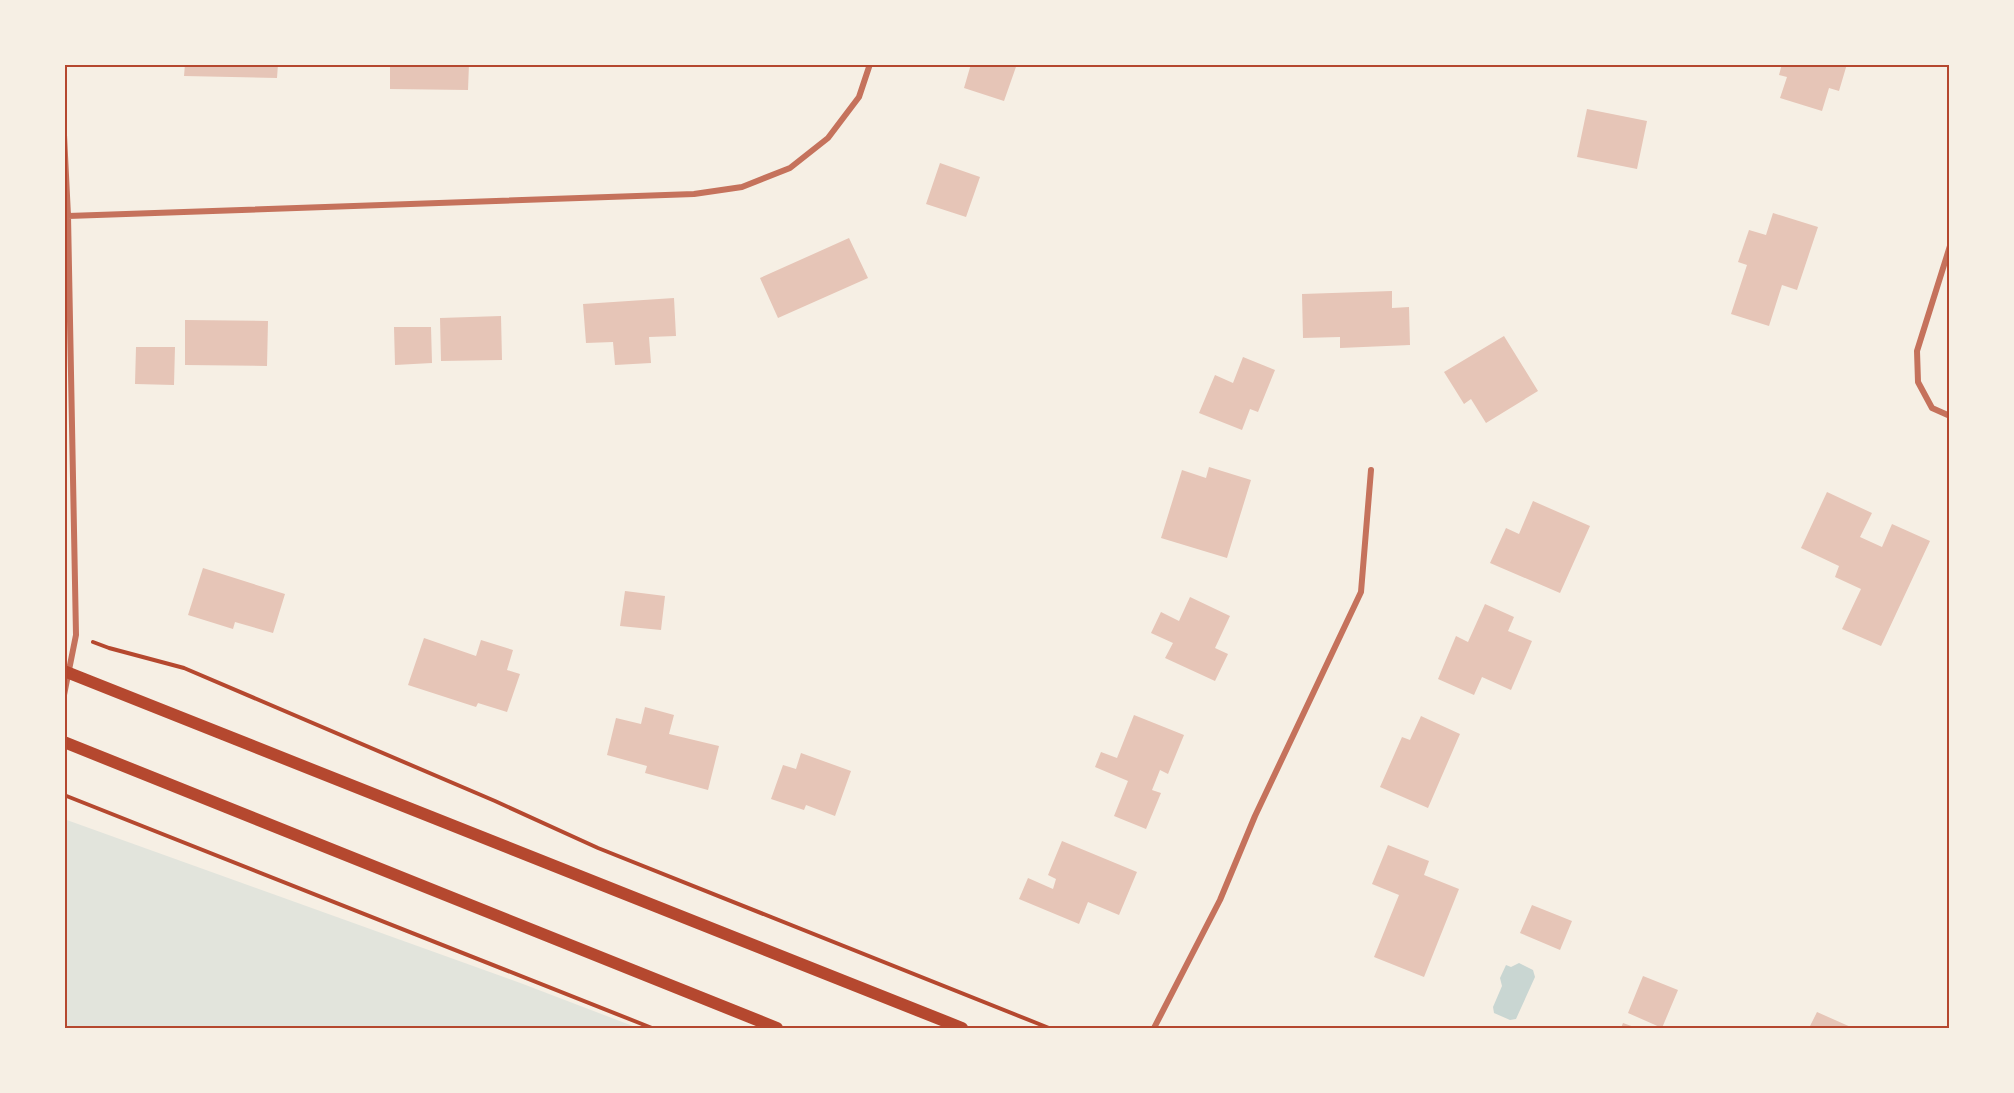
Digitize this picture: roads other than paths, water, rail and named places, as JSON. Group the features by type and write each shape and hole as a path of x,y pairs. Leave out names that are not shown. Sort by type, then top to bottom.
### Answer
{"main road":[{"path":"67,672 962,1029"},
{"path":"64,742 777,1029"}],"street":[{"path":"68,216 694,194 742,186 790,168 828,138 859,97 870,64"},
{"path":"64,135 68,216 76,635 64,695"},
{"path":"1950,246 1917,351 1918,382 1932,408 1950,416"},
{"path":"1154,1029 1220,900 1255,816 1361,592 1371,470"}]}
